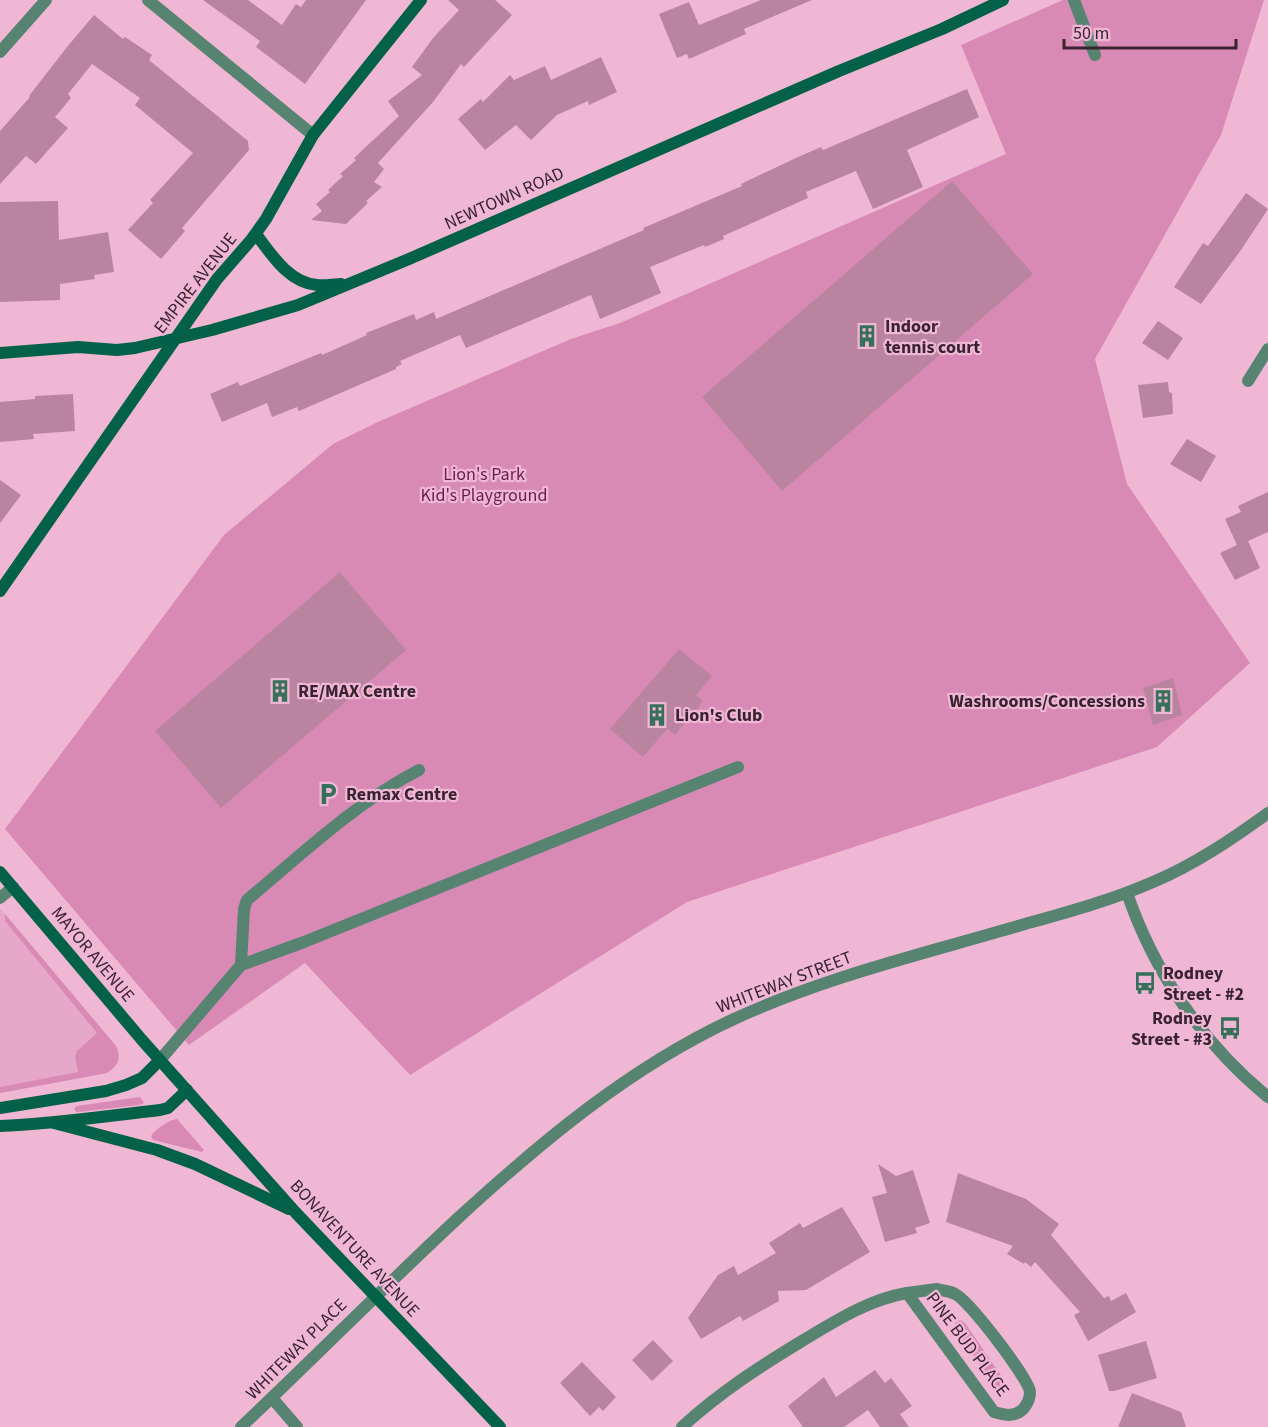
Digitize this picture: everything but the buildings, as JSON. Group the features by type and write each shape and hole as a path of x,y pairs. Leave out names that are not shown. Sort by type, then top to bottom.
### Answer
{"street":[{"path":"0,52 46,0"},
{"path":"148,0 314,135"},
{"name":"EMPIRE AVENUE","path":"1,587 174,339 229,263 256,234 314,135 421,0"},
{"name":"NEWTOWN ROAD","path":"0,353 78,347 117,350 174,339 277,312 352,283 1003,0"},
{"path":"1074,0 1095,55"},
{"path":"256,234 276,261 286,271 300,279 316,285 352,283"},
{"path":"1248,381 1268,349"},
{"path":"0,1108 106,1091 142,1078 241,965 304,942 738,767"},
{"path":"241,965 244,909 247,900 349,814 391,784 419,770"},
{"name":"WHITEWAY STREET","path":"375,1296 543,1142 629,1079 685,1045 732,1020 854,973 1127,893 1155,882 1231,840 1268,813"},
{"name":"MAYOR AVENUE","path":"0,872 160,1060"},
{"path":"0,898 13,887"},
{"path":"1127,893 1149,946 1180,1000 1219,1051 1268,1097"},
{"name":"BONAVENTURE AVENUE","path":"160,1060 296,1213 500,1427"},
{"path":"0,1126 54,1124 168,1108 187,1090"},
{"path":"54,1124 157,1150 195,1164 296,1213"},
{"name":"PINE BUD PLACE","path":"682,1427 748,1374 822,1329 890,1296 907,1293 937,1290 956,1294 972,1308 1022,1376 1030,1390 1029,1402 1020,1413 1008,1416 994,1412 907,1293"},
{"name":"WHITEWAY PLACE","path":"241,1427 375,1296"},
{"path":"272,1398 297,1427"}],"shaded area":[{"path":"0,908 116,1046 118,1061 107,1073 0,1093"}],"green space":[{"name":"Lion's Park Kid's Playground","path":"1063,0 1264,0 1221,135 1095,359 1127,484 1250,663 1157,747 687,902 410,1075 305,963 189,1045 5,829 224,535 333,444 380,421 571,339 620,323 1006,154 961,45"},
{"path":"5,914 116,1046 119,1054 118,1061 107,1073 0,1093 0,1087 78,1072 75,1056 77,1051 97,1033 5,921"},
{"path":"140,1097 144,1103 140,1105 78,1112 74,1108 77,1106"},
{"path":"177,1119 204,1150 202,1152 153,1140 151,1136 156,1131 166,1123"},
{"path":"960,1320 965,1323 1004,1380 1005,1385 999,1388 993,1385 955,1328 955,1323"}],"place":[{"name":"Indoor tennis court","path":"867,336"},
{"name":"RE/MAX Centre","path":"280,691"},
{"name":"Washrooms/Concessions","path":"1163,701"},
{"name":"Lion's Club","path":"657,715"},
{"name":"Remax Centre","path":"328,794"},
{"name":"Rodney Street - #2","path":"1145,983"},
{"name":"Rodney Street - #3","path":"1230,1028"}]}
